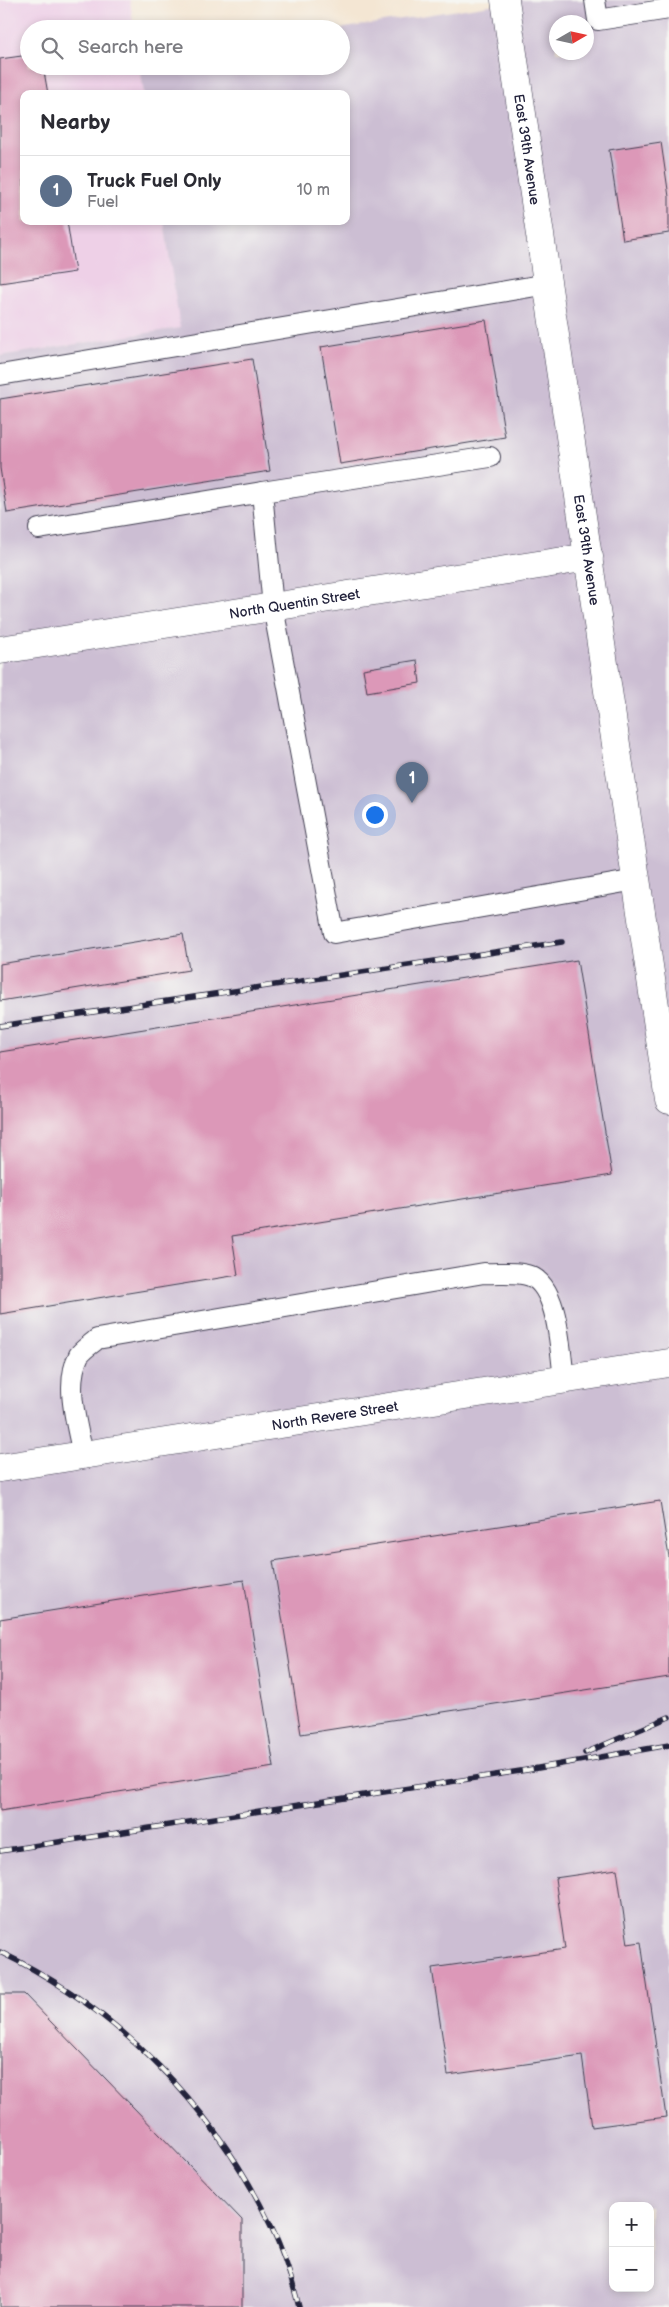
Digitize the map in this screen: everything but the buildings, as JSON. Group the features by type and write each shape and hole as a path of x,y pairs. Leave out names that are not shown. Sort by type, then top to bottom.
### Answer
{"street":[{"name":"East 39th Avenue","path":"505,0 669,1100"},
{"name":"North Quentin Street","path":"0,650 589,557"},
{"name":"North Revere Street","path":"0,1468 669,1363"}],"lane":[{"path":"595,0 598,20 669,9"},
{"path":"0,374 548,284"},
{"path":"39,529 490,457"},
{"path":"262,492 273,607 334,933 636,880"},
{"path":"82,1455 73,1401 72,1373 80,1353 97,1339 484,1273 531,1276 546,1290 552,1302 564,1379"}],"shaded area":[{"path":"0,0 130,0 133,20 20,20 20,75 141,75 143,90 20,90 20,225 165,225 181,328 0,356"},
{"path":"521,0 669,0 669,2307 0,2307 0,356 180,328 165,225 350,225 350,90 143,90 141,75 350,75 350,27"}],"railway":[{"path":"0,1026 562,942"},
{"path":"585,1753 669,1717"},
{"path":"0,1851 527,1770 669,1745"},
{"path":"0,1952 44,1975 85,2002 124,2033 160,2067 193,2103 223,2143 249,2184 272,2228 287,2267 299,2307"}],"place":[{"name":"Truck Fuel Only","path":"412,803"}]}
